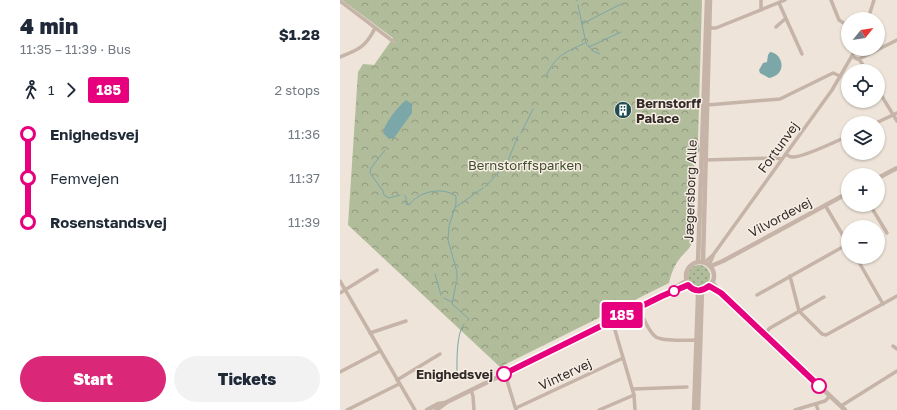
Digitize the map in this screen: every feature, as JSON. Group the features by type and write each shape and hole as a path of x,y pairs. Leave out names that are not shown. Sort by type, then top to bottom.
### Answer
{"street":[{"name":"Jægersborg Alle","path":"707,0 708,28"},
{"name":"Jægersborg Alle","path":"707,264 705,105 710,0"},
{"path":"761,0 761,10"},
{"path":"708,28 716,28 785,0"},
{"path":"831,0 839,20 841,21"},
{"path":"870,12 874,0"},
{"path":"340,1 394,42"},
{"path":"779,3 802,54"},
{"path":"776,27 785,19"},
{"path":"340,57 359,50 371,36 375,28"},
{"path":"859,59 897,40"},
{"path":"852,56 859,59 862,64"},
{"name":"Fortunvej","path":"707,264 832,90 852,56"},
{"path":"705,105 780,99 832,73 840,76"},
{"path":"885,100 895,114 897,121"},
{"name":"Jægersborg Alle","path":"705,105 707,264"},
{"path":"885,119 895,114"},
{"path":"786,154 791,157 801,155 841,139"},
{"path":"705,160 782,159"},
{"path":"885,174 897,168"},
{"name":"Vilvordevej","path":"707,264 723,261 841,197"},
{"path":"825,205 841,232"},
{"path":"874,212 887,233"},
{"path":"757,295 841,248"},
{"path":"707,264 714,277 712,282 709,286 702,290 692,289 687,283 686,275 688,269 692,265 707,264"},
{"path":"860,264 883,304"},
{"path":"340,293 377,270"},
{"path":"790,276 799,311 822,334 826,335 897,296"},
{"path":"340,281 415,410"},
{"path":"712,282 721,293 845,410"},
{"path":"436,410 447,402 687,283"},
{"path":"709,286 721,293"},
{"path":"697,290 698,410"},
{"path":"694,410 702,290"},
{"path":"764,334 770,328 824,297"},
{"path":"638,307 651,332 656,337 662,339 698,340"},
{"path":"612,320 633,389 635,410"},
{"path":"370,333 406,321"},
{"path":"893,346 897,349"},
{"path":"340,372 380,350"},
{"path":"397,380 440,354"},
{"name":"Vintervej","path":"516,409 623,358"},
{"path":"841,406 897,371"},
{"path":"505,374 516,409"},
{"path":"347,410 399,384"},
{"path":"633,389 681,385 687,387"},
{"path":"471,390 474,410"},
{"path":"599,410 634,395"},
{"path":"795,410 825,401 830,396"},
{"path":"427,410 438,404 447,402"},
{"path":"816,404 818,410"}],"green space":[{"name":"Bernstorffsparken","path":"342,0 702,0 698,142 700,151 690,162 696,167 692,242 675,266 669,283 500,367 348,225 358,72 363,64 374,65 393,38"},
{"path":"699,265 707,268 710,276 707,284 699,287 691,284 688,276 691,268"}],"water":[{"path":"770,52 778,56 782,64 779,73 769,78 760,73 759,70 763,63 767,62"},
{"path":"406,100 412,104 412,113 394,138 389,139 383,133 386,124"}],"waterway":[{"path":"582,24 621,4"},
{"path":"578,5 586,43 593,51 600,54"},
{"path":"589,47 621,32"},
{"path":"546,77 557,59 566,52 585,43"},
{"path":"521,133 533,109"},
{"path":"485,187 507,163 518,136"},
{"path":"385,150 371,168 370,173 383,191 384,195 389,198 400,195"},
{"path":"456,207 483,188"},
{"path":"404,195 406,197 406,204 409,205 413,200 430,192 444,191 456,196 456,204 449,226 448,240 457,272 457,281"},
{"path":"435,274 441,295"},
{"path":"456,284 452,304 469,319 467,321"},
{"path":"444,298 452,302"},
{"path":"457,375 458,341 461,328 464,324"}],"bus line":[{"name":"185","path":"504,374 662,296 688,285 692,289 699,291 709,286 721,293 819,386"}],"place":[{"name":"Bernstorff Palace","path":"623,110"},
{"name":"Enighedsvej","path":"504,374"}]}
